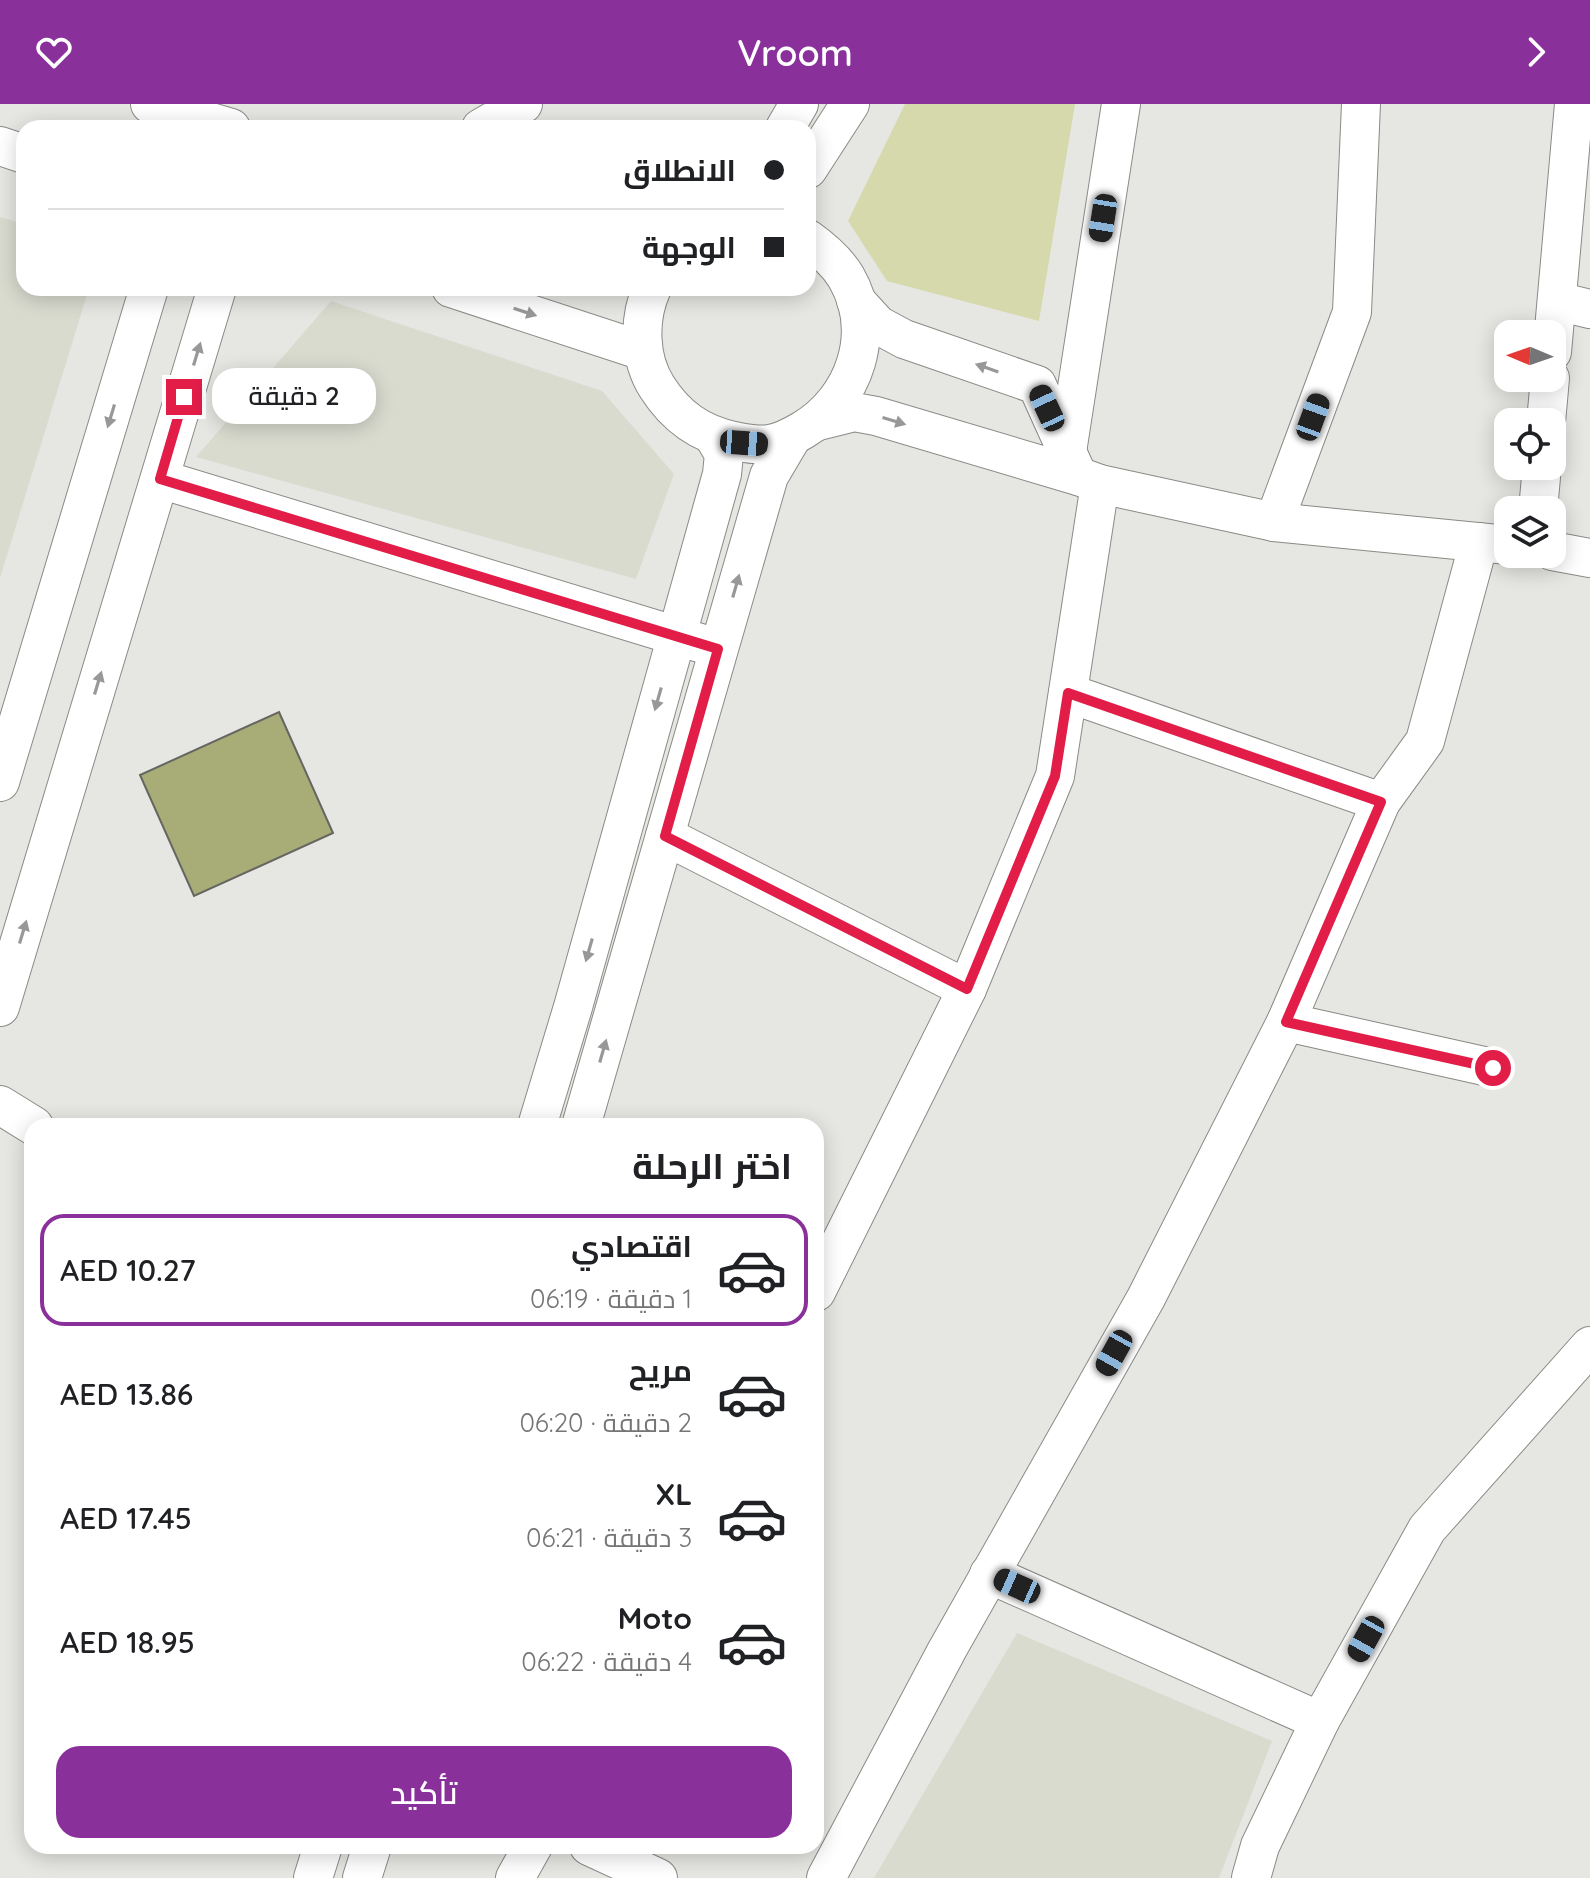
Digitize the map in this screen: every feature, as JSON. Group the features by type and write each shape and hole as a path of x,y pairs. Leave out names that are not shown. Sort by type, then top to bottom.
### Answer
{"street":[{"path":"150,104 204,120"},
{"path":"495,120 523,104"},
{"path":"816,157 850,104"},
{"path":"824,1276 967,989 1055,776 1068,693 1081,471 1081,361 1121,104"},
{"path":"1274,522 1352,312 1361,104"},
{"path":"1573,305 1574,104"},
{"path":"583,1118 769,476 805,429 841,397 856,367 861,334 856,301 846,277 816,245"},
{"path":"0,782 7,737 146,296"},
{"path":"0,1007 215,296"},
{"path":"475,296 643,351"},
{"path":"650,296 643,320 643,351 652,379 668,405 691,425 714,437 769,445 854,412 1274,522 1494,544 1425,741 1381,802 1286,1022 1146,1298 989,1574 826,1878"},
{"path":"856,301 878,325 904,339 1037,385 1081,471"},
{"path":"1037,385 1081,361"},
{"path":"539,1118 722,474 724,454 714,437"},
{"path":"160,479 718,649"},
{"path":"1566,554 1590,558"},
{"path":"1068,693 1381,802"},
{"path":"665,836 967,989"},
{"path":"1286,1022 1493,1068"},
{"path":"0,1105 24,1120"},
{"path":"1251,1878 1260,1846 1320,1721 1427,1529 1590,1346"},
{"path":"989,1574 1320,1721"},
{"path":"313,1878 320,1854"},
{"path":"362,1878 370,1854"},
{"path":"515,1878 528,1854"},
{"path":"606,1854 658,1878"}],"shaded area":[{"path":"0,217 16,222 16,296 87,296 0,578"},
{"path":"331,301 602,391 674,474 636,579 196,457"},
{"path":"1017,1633 1272,1741 1219,1878 874,1878"}],"green space":[{"path":"905,104 1075,104 1039,321 887,281 848,221"}],"building":[{"path":"279,712 333,833 194,896 140,775"}],"route":[{"path":"184,397 160,479 718,649 665,836 967,989 1055,776 1068,693 1381,802 1286,1022 1493,1068"}]}
